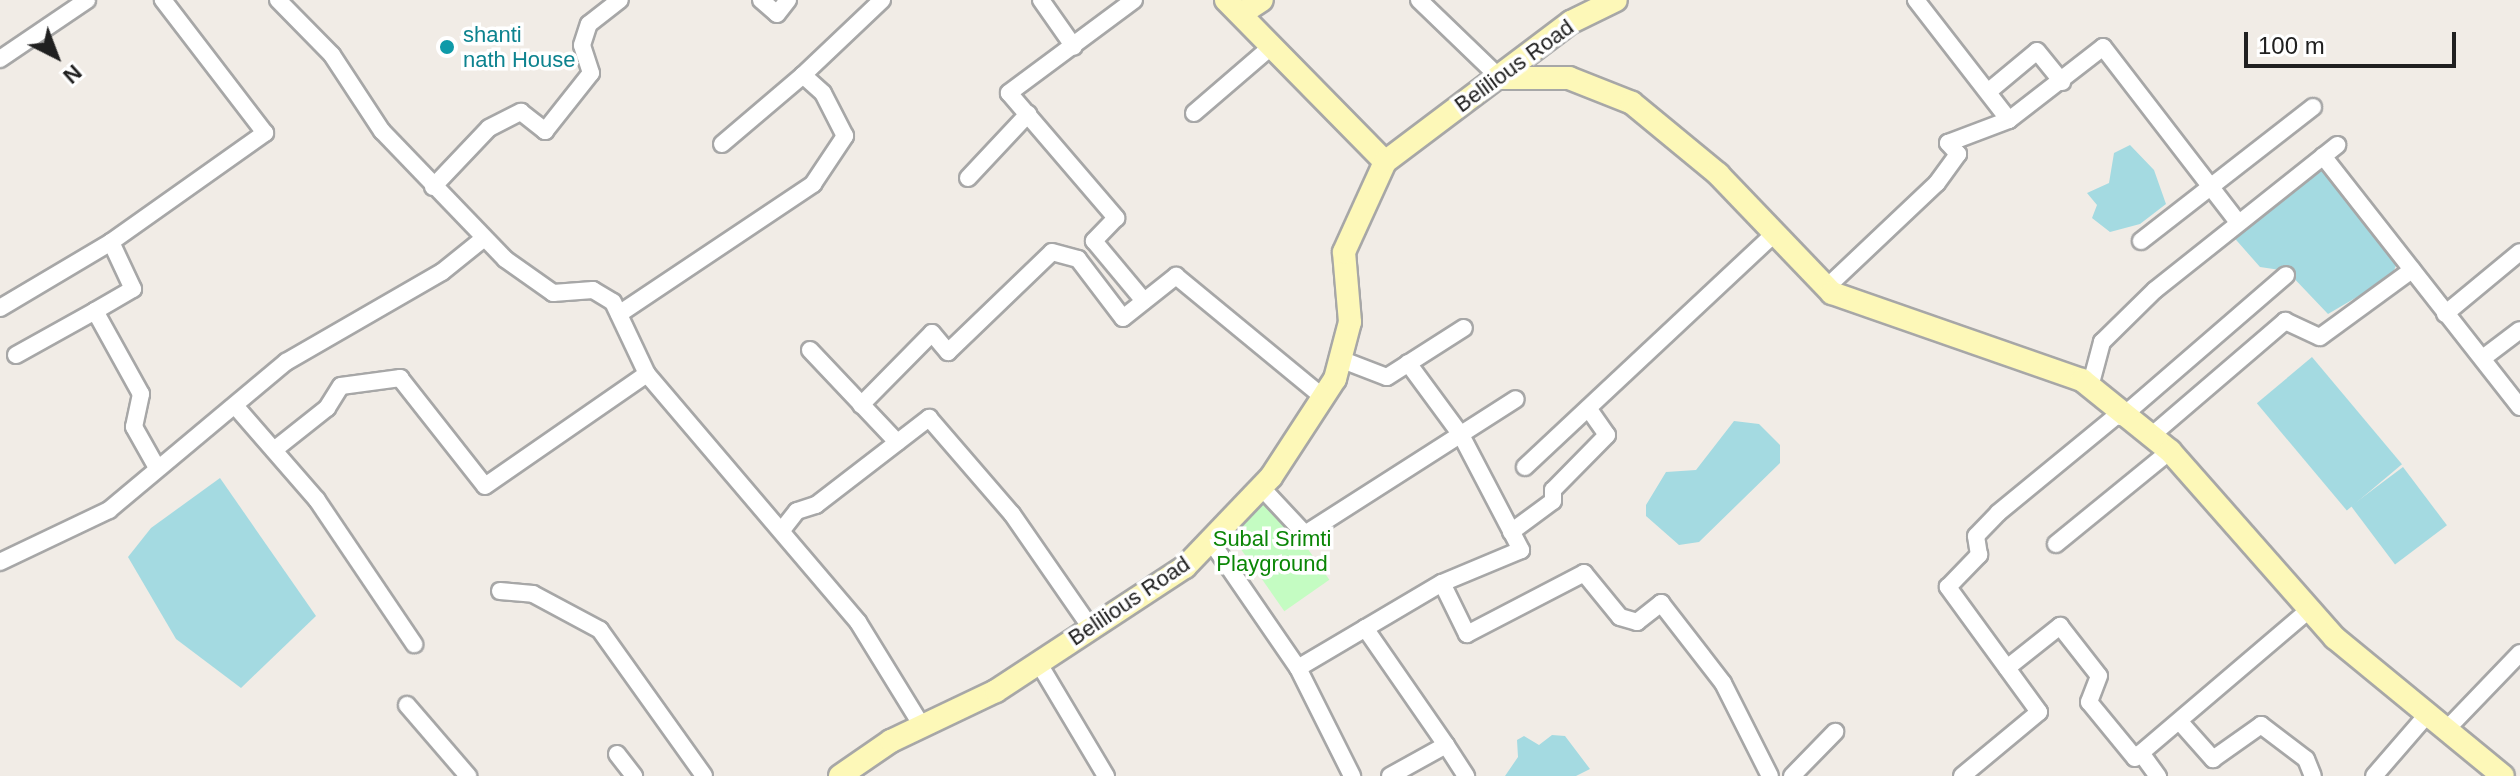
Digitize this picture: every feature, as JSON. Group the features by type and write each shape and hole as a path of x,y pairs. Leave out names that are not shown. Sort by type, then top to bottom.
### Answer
{"main road":[{"path":"1234,7 1262,0"},
{"name":"Belilious Road","path":"840,776 922,726 1038,662 1185,567 1261,487 1323,397 1340,359 1350,322 1344,252 1385,162 1571,22 1616,0"},
{"path":"1234,7 1385,162"},
{"path":"1500,78 1569,78 1632,103 1678,137 1827,287 2090,387 2170,451 2310,609 2426,716 2503,776"}],"street":[{"path":"0,59 87,0"},
{"path":"0,308 111,242 265,133 163,0"},
{"path":"278,0 332,55 382,131 483,239 553,293 593,290 619,314 647,374 858,622 922,726"},
{"path":"433,187 489,128 521,112 545,131 591,73 582,45 589,24 620,0"},
{"path":"761,0 777,14 788,0"},
{"path":"722,144 803,75 882,0"},
{"path":"1041,0 1074,47"},
{"path":"1134,0 1009,93 1116,218 1094,241 1144,301"},
{"path":"1419,0 1500,78"},
{"path":"1916,0 2009,120"},
{"path":"1194,113 1272,46"},
{"path":"1827,287 1937,183 1958,154 1948,143 2009,120 2062,82 2103,47 2238,222"},
{"path":"1989,91 2037,51 2062,82"},
{"path":"619,314 813,184 845,136 823,93 803,75"},
{"path":"2141,241 2313,107"},
{"path":"968,178 1028,114"},
{"path":"2090,387 2102,342 2238,222 2337,145"},
{"path":"2323,156 2520,407"},
{"path":"1525,467 1775,233"},
{"path":"0,562 83,527 156,466 237,408 286,362 442,272 483,239"},
{"path":"16,355 133,289 111,242"},
{"path":"861,405 932,333 948,352 1052,252 1078,259 1123,318 1176,276 1323,397"},
{"path":"2445,314 2520,252"},
{"path":"2151,436 2285,321 2320,337 2412,270"},
{"path":"1962,776 2039,712 1948,587 1979,555 1976,536 1998,513 2116,416 2127,417 2286,275"},
{"path":"95,311 141,394 134,427 156,466"},
{"path":"1340,359 1387,377 1464,328"},
{"path":"2483,358 2520,330"},
{"path":"810,350 897,442"},
{"path":"1298,668 1442,583 1521,550 1461,435 1408,363"},
{"path":"274,450 327,408 341,386 400,378 485,486 647,374"},
{"path":"1261,487 1305,534 1516,399"},
{"path":"237,408 317,500 414,644"},
{"path":"1511,532 1553,501 1553,490 1607,435 1589,409"},
{"path":"782,530 797,511 816,505 929,418 1012,514 1091,628"},
{"path":"2056,544 2170,451"},
{"path":"1210,540 1298,668 1352,776"},
{"path":"1442,583 1467,634 1584,573 1620,617 1637,622 1661,603 1723,683 1770,776"},
{"path":"500,591 533,594 600,630 704,776"},
{"path":"2007,668 2060,626 2099,676 2089,702 2135,758 2310,609"},
{"path":"1365,628 1466,776"},
{"path":"2446,730 2520,653"},
{"path":"1038,662 1106,776"},
{"path":"407,705 468,776"},
{"path":"2374,776 2426,716"},
{"path":"2180,722 2213,759 2261,725 2306,759 2313,776"},
{"path":"1792,776 1835,732"},
{"path":"1390,776 1446,745"},
{"path":"2141,753 2158,776"},
{"path":"617,754 634,776"}],"green space":[{"name":"Subal Srimti Playground","path":"1268,492 1329,580 1284,611 1223,524"}],"water":[{"path":"2130,145 2154,170 2166,204 2140,224 2110,232 2092,218 2097,205 2087,193 2109,183 2114,153"},
{"path":"2319,164 2399,259 2391,277 2328,314 2287,271 2260,267 2230,233"},
{"path":"2312,357 2402,464 2347,511 2257,403"},
{"path":"1734,421 1759,424 1780,445 1780,463 1699,542 1679,545 1646,516 1646,505 1666,472 1696,470"},
{"path":"2403,467 2447,525 2395,564 2351,506"},
{"path":"220,478 316,616 241,688 176,639 128,557 151,528"},
{"path":"1552,735 1565,736 1590,769 1576,776 1505,776 1518,757 1517,740 1524,736 1539,745"}],"place":[{"name":"shanti nath House","path":"447,47"}]}
